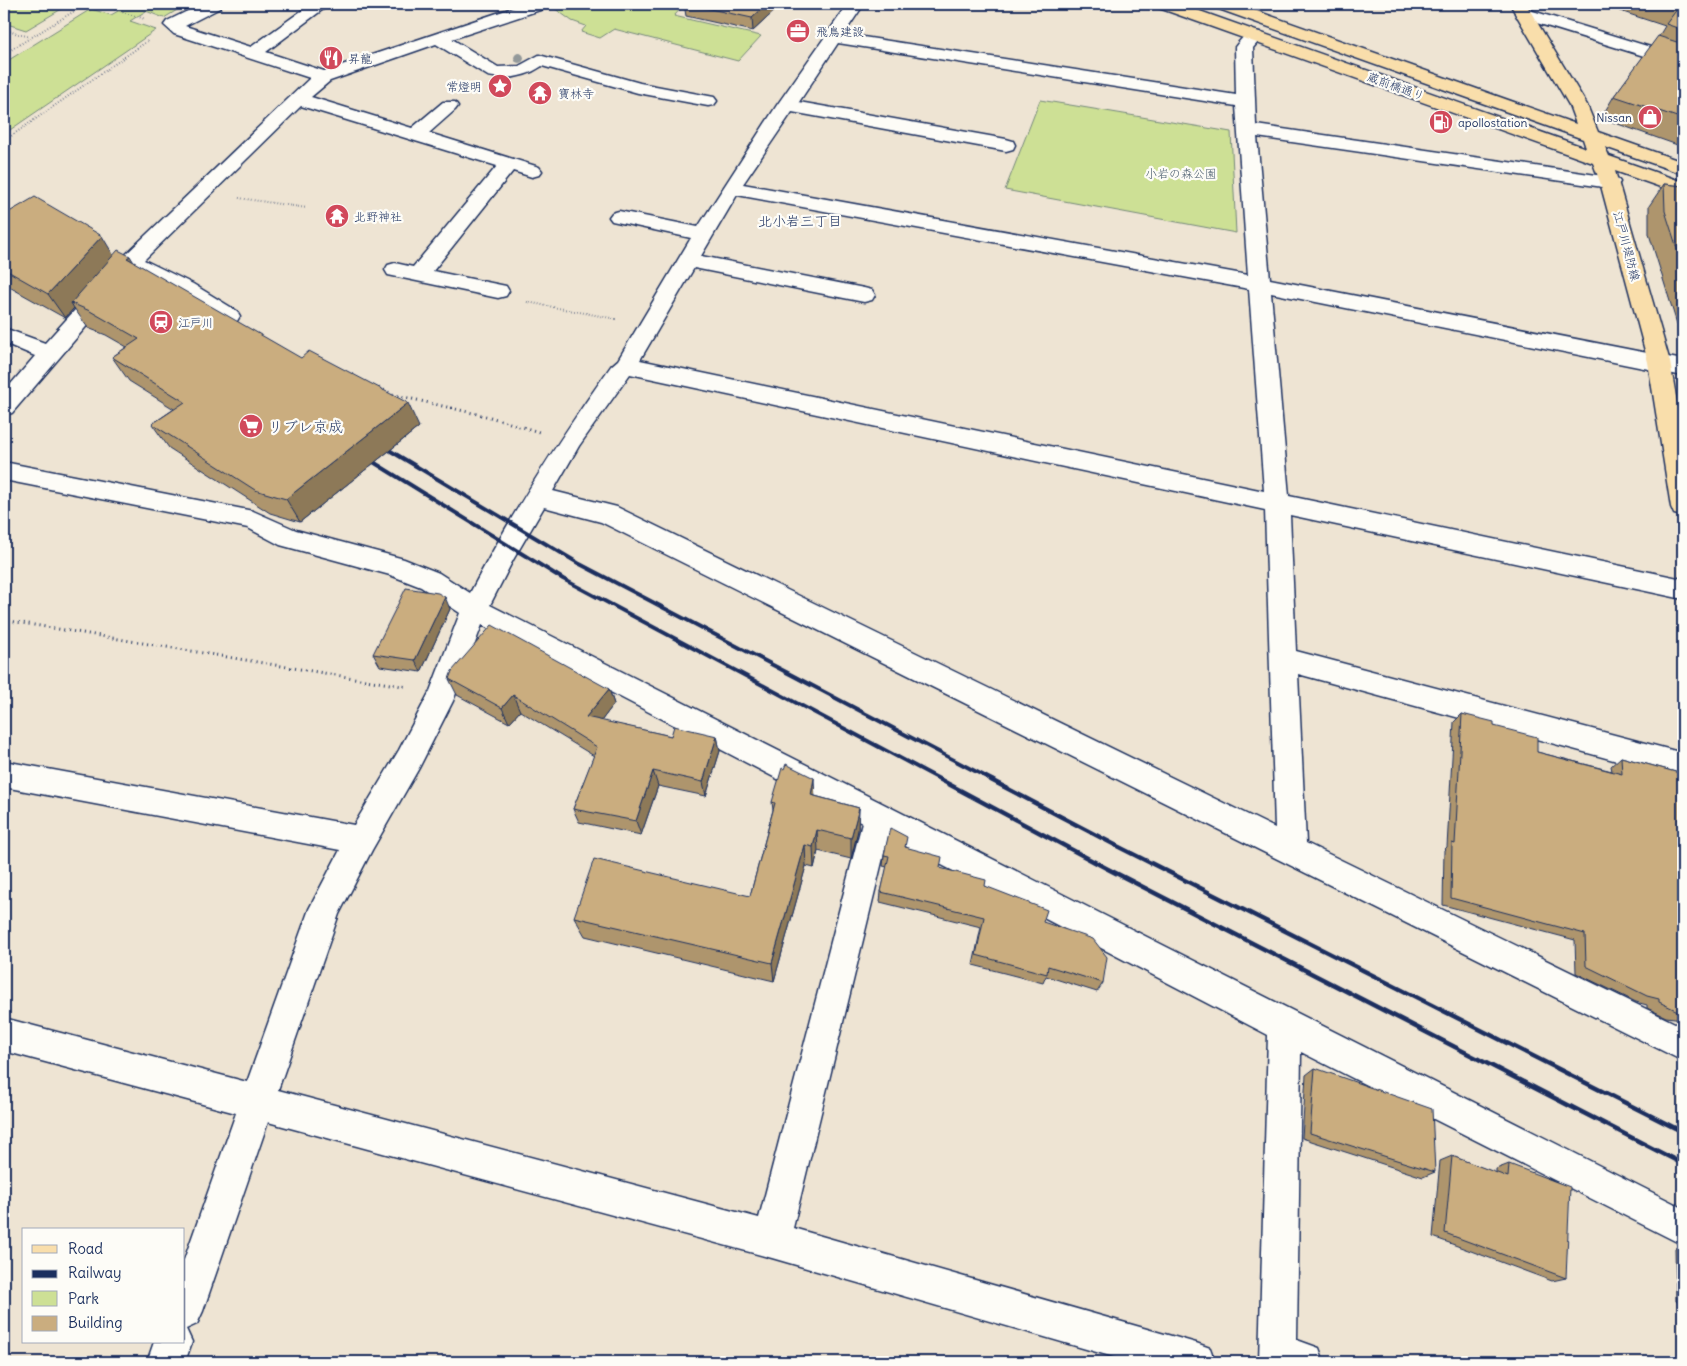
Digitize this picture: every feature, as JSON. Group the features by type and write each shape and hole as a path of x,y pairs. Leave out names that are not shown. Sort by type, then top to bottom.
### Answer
{"main road":[{"name":"蔵前橋通り","path":"1165,4 1683,189"},
{"name":"蔵前橋通り","path":"1223,4 1683,168"},
{"name":"江戸川堤防線","path":"1521,8 1578,105 1610,182 1659,362 1683,507"}],"street":[{"path":"173,25 194,4"},
{"path":"173,25 214,4"},
{"path":"254,53 322,4"},
{"path":"4,407 48,353 130,262 297,99 324,76 540,4"},
{"path":"185,1308 325,909 361,840 409,759 443,693 475,609 502,556 570,440 618,371 626,364 731,188 832,36 856,4"},
{"path":"1521,8 1683,63"},
{"path":"173,25 180,30 324,76"},
{"path":"832,36 1245,102"},
{"path":"1254,36 1244,46 1245,102 1249,130 1259,284 1277,503 1291,850"},
{"path":"437,37 494,72 523,71 539,60 638,88 708,100"},
{"path":"297,99 532,171"},
{"path":"786,105 1006,145"},
{"path":"416,135 448,106"},
{"path":"1249,130 1610,182"},
{"path":"418,275 509,164"},
{"path":"731,188 1259,284 1683,368"},
{"path":"619,217 702,234"},
{"path":"687,260 864,295"},
{"path":"130,262 185,289 230,316"},
{"path":"395,270 498,291"},
{"path":"4,335 48,353"},
{"path":"626,364 1683,590"},
{"path":"4,471 253,520 290,538 395,566 430,580 475,609 1285,1026 1683,1227"},
{"path":"537,496 608,514 1683,1044"},
{"path":"1284,659 1683,766"},
{"path":"4,774 361,840"},
{"path":"772,1240 878,817"},
{"path":"1285,1026 1288,1359"},
{"path":"4,1034 772,1240 1196,1362"},
{"path":"166,1362 172,1344"}],"path":[{"path":"4,54 86,4"},
{"path":"98,4 138,17"},
{"path":"4,30 30,38"},
{"path":"4,141 151,39"},
{"path":"200,192 307,208"},
{"path":"498,291 499,296 649,326"},
{"path":"378,388 570,440"},
{"path":"4,620 443,693"}],"green space":[{"path":"4,4 70,4 26,30 4,23"},
{"path":"124,4 187,4 164,18 146,11 130,21 156,30 4,134 4,63 91,9 111,15 127,6"},
{"path":"567,4 685,4 674,16 761,36 738,61 614,29 600,38 581,32 586,26 572,21 554,8"},
{"name":"小岩の森公園","path":"1040,100 1231,132 1236,233 1005,190"}],"building":[{"path":"687,4 767,4 752,18"},
{"path":"1681,4 1683,4 1683,30 1666,24"},
{"path":"1658,36 1683,44 1683,119 1614,96"},
{"path":"1664,184 1683,186 1683,267 1665,211"},
{"path":"35,197 102,236 48,294 4,269 4,215"},
{"path":"118,250 130,256 127,258 301,358 309,351 408,403 286,499 255,490 152,424 185,402 112,357 139,339 90,311 71,303"},
{"path":"406,588 438,593 445,597 415,660 373,654"},
{"path":"492,625 609,689 586,717 671,736 674,726 717,736 703,782 653,771 636,821 573,809 597,747 513,695 502,708 449,679 452,671"},
{"path":"1462,714 1494,722 1494,726 1537,737 1537,752 1622,774 1621,757 1683,774 1683,1011 1678,1011 1659,1002 1659,999 1647,996 1586,966 1585,934 1451,898 1452,843 1455,844"},
{"path":"786,764 814,778 811,795 859,808 851,838 817,830 813,847 805,845 772,963 574,917 594,859 750,896 775,803 772,802 782,768 784,769"},
{"path":"890,828 907,837 905,847 942,857 940,868 986,880 985,886 1047,910 1043,922 1093,939 1107,957 1103,983 1048,966 1047,974 976,955 984,917 881,892 889,856 884,855"},
{"path":"1315,1068 1432,1109 1435,1172 1310,1133"},
{"path":"1452,1156 1508,1177 1509,1164 1570,1187 1566,1278 1445,1233"}],"railway":[{"path":"379,444 578,563 994,781"},
{"path":"362,455 563,579 943,781"},
{"path":"941,780 1106,868 1683,1164"},
{"path":"991,780 1117,846 1683,1132"}],"place":[{"name":"飛鳥建設","path":"798,31"},
{"name":"昇龍","path":"331,58"},
{"name":"常燈明","path":"500,86"},
{"name":"寶林寺","path":"540,93"},
{"name":"Nissan","path":"1650,117"},
{"name":"apollostation","path":"1441,122"},
{"name":"北野神社","path":"337,216"},
{"name":"江戸川","path":"161,322"},
{"name":"リブレ京成","path":"251,426"}],"district":[{"name":"北小岩三丁目","path":"800,221"}]}
